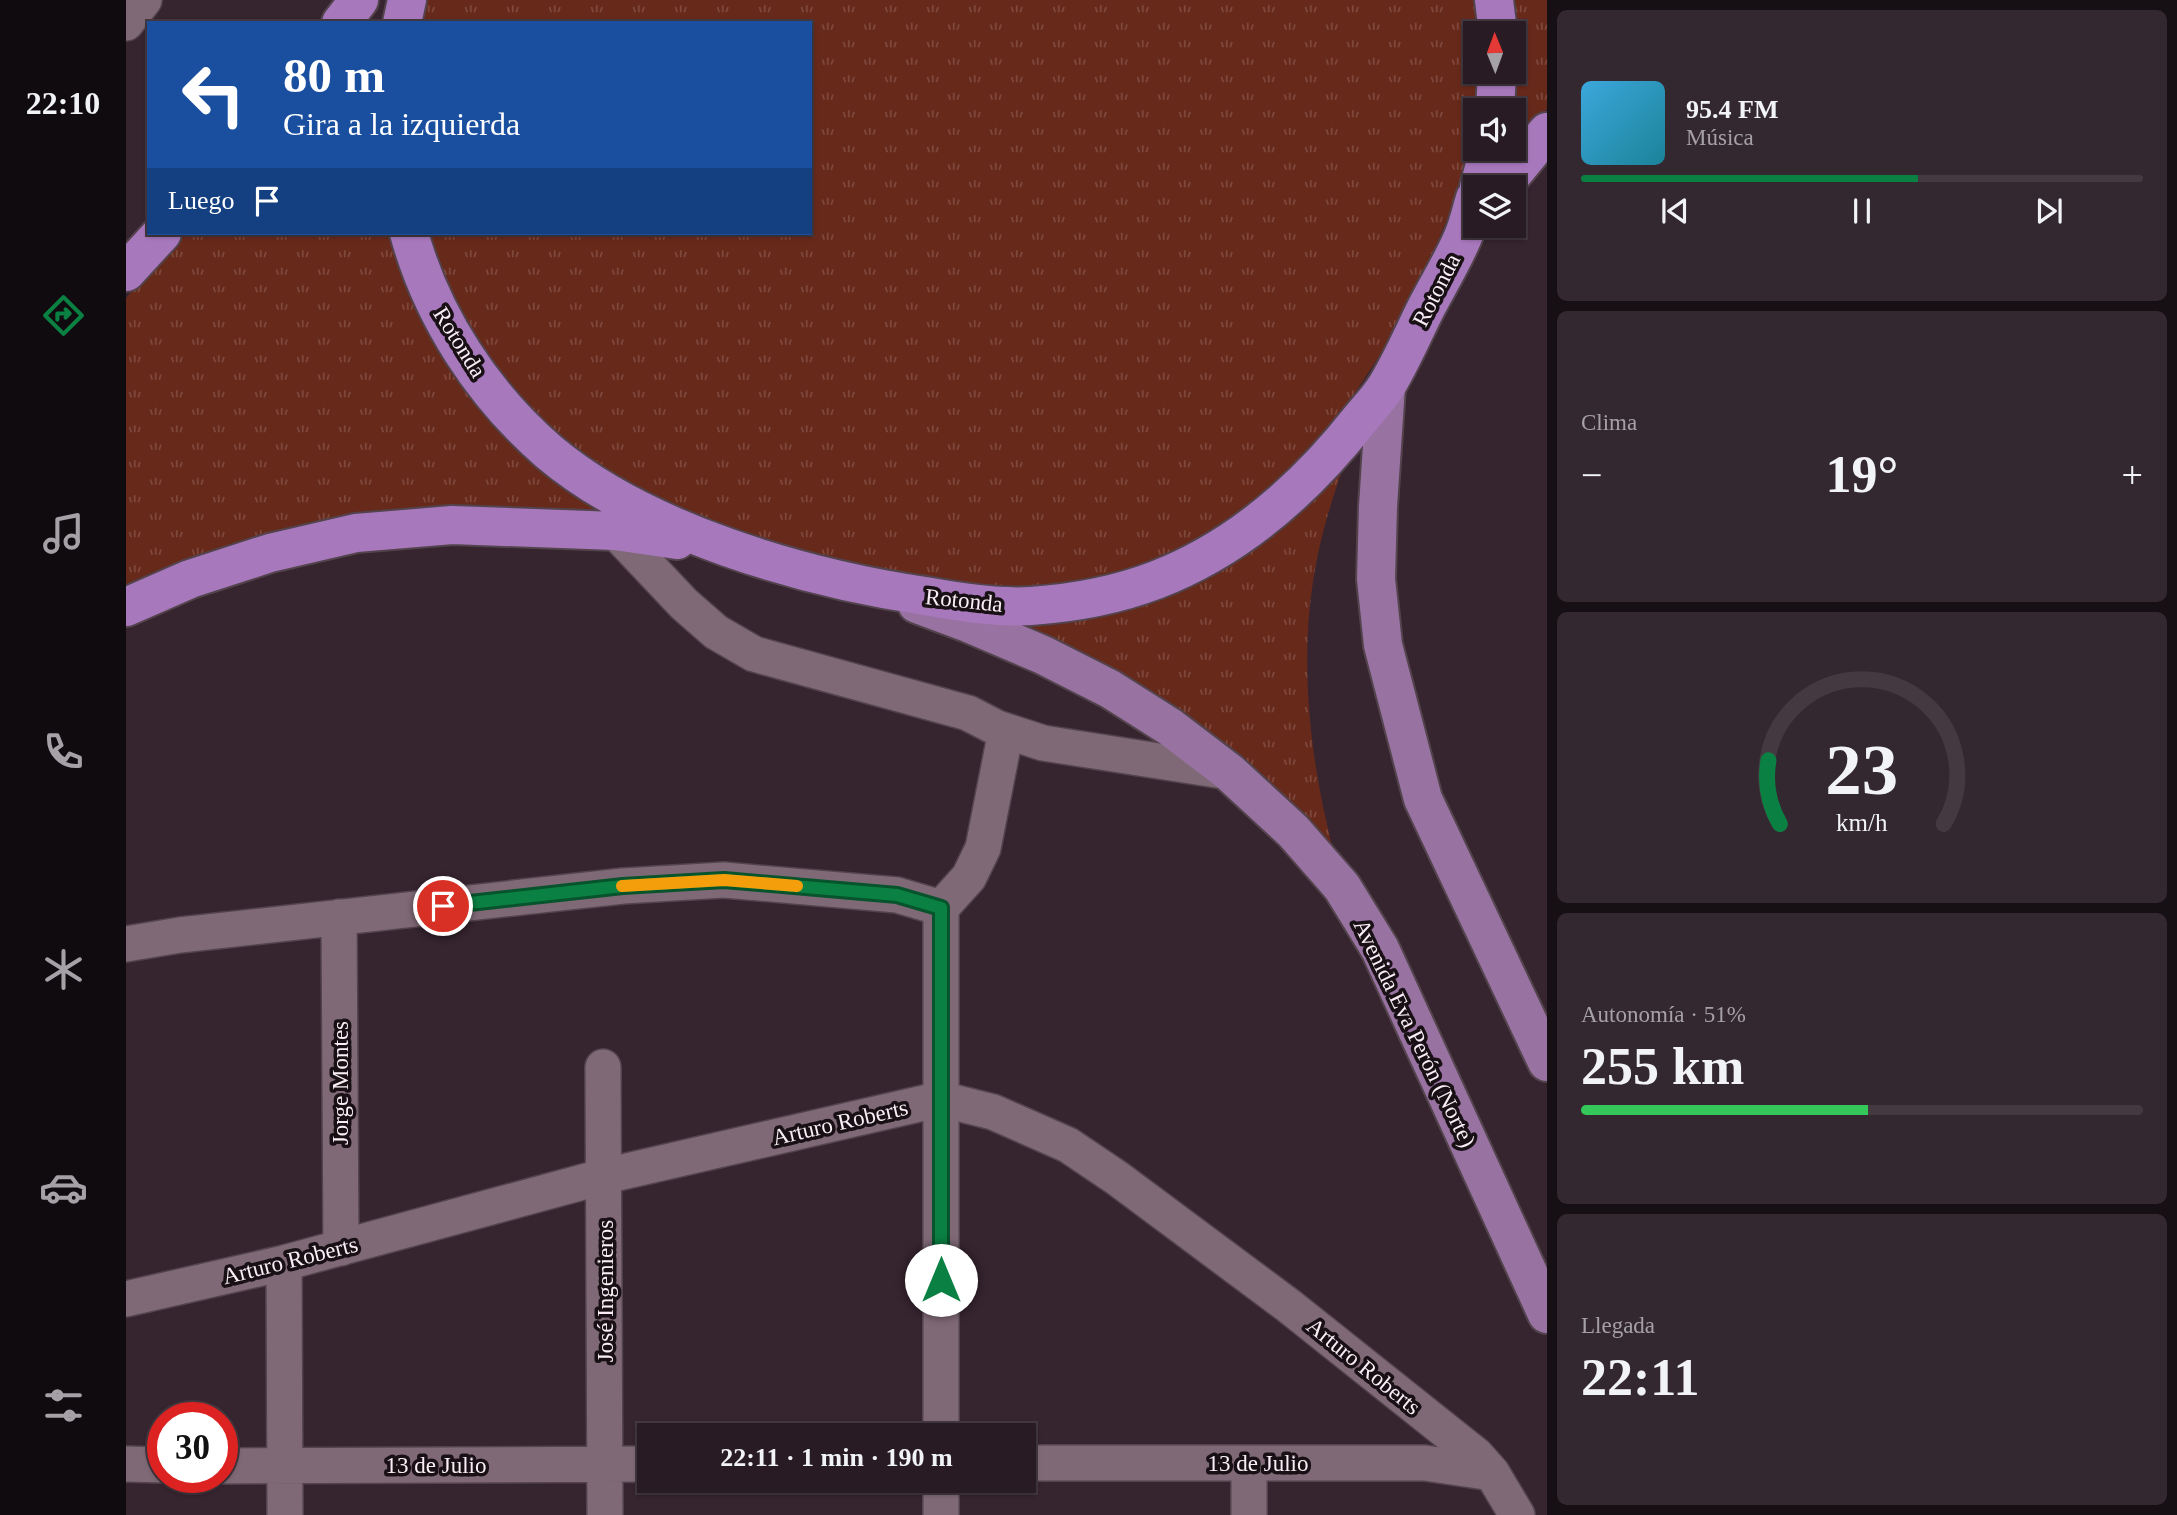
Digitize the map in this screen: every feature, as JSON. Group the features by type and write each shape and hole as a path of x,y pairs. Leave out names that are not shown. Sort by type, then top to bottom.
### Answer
{"highway":[{"path":"343,21 359,0"},
{"path":"402,21 407,0"},
{"path":"1494,0 1497,21"},
{"path":"1512,175 1547,132"},
{"path":"126,272 160,235"},
{"name":"Rotonda","path":"410,235 417,261 444,321 473,368 510,412 550,452 591,482 643,511 724,547 871,588 962,602 1029,606 1094,598 1157,580 1219,550 1268,515 1310,476 1348,435 1386,387 1465,238"},
{"path":"126,607 190,579 270,553 356,533 452,525 615,531 724,547"}],"main road":[{"path":"1386,387 1376,579 1383,645 1423,799 1547,1062"},
{"name":"Avenida Eva Perón (Norte)","path":"871,588 968,623 1043,655 1110,689 1170,727 1229,772 1293,831 1342,887 1380,949 1547,1314"}],"street":[{"path":"126,23 144,0"},
{"path":"615,531 684,604 716,632 754,654 968,713 1006,731 1043,743 1229,772"},
{"path":"941,1423 941,908 969,877 983,848 1006,731"},
{"path":"126,944 623,886 724,880 897,895 941,908"},
{"name":"Jorge Montes","path":"340,917 341,1248"},
{"name":"José Ingenieros","path":"603,1067 605,1515"},
{"name":"Arturo Roberts","path":"126,1299 284,1264 605,1176 941,1099 1005,1117 1068,1145 1107,1171 1289,1306 1476,1455 1492,1473 1516,1513"},
{"path":"284,1264 285,1515"},
{"name":"13 de Julio","path":"1036,1463 1425,1463 1492,1473"},
{"path":"1249,1463 1249,1515"},
{"path":"126,1464 147,1465"},
{"name":"13 de Julio","path":"238,1466 637,1464"},
{"path":"941,1493 941,1515"}],"green space":[{"path":"423,0 1478,0 1479,21 1463,21 1463,84 1481,84 1479,98 1463,98 1463,161 1466,161 1459,190 1431,258 1380,355 1337,420 1241,521 1181,554 1115,577 1050,589 984,588 907,579 754,538 681,512 569,452 487,370 422,235 812,235 812,21 417,21"},
{"path":"1513,0 1547,0 1547,109 1526,133 1526,98 1516,98 1516,84 1526,84 1526,21 1515,21"},
{"path":"182,235 389,235 419,317 461,383 636,522 527,509 126,592 126,298"},
{"path":"1347,456 1321,541 1308,629 1307,668 1313,744 1318,782 1335,857 1016,624 1087,615"}],"slow traffic":[{"path":"622,886 724,880 797,886"}],"route":[{"path":"443,906 623,886 724,880 897,895 941,908 941,1280"}]}
